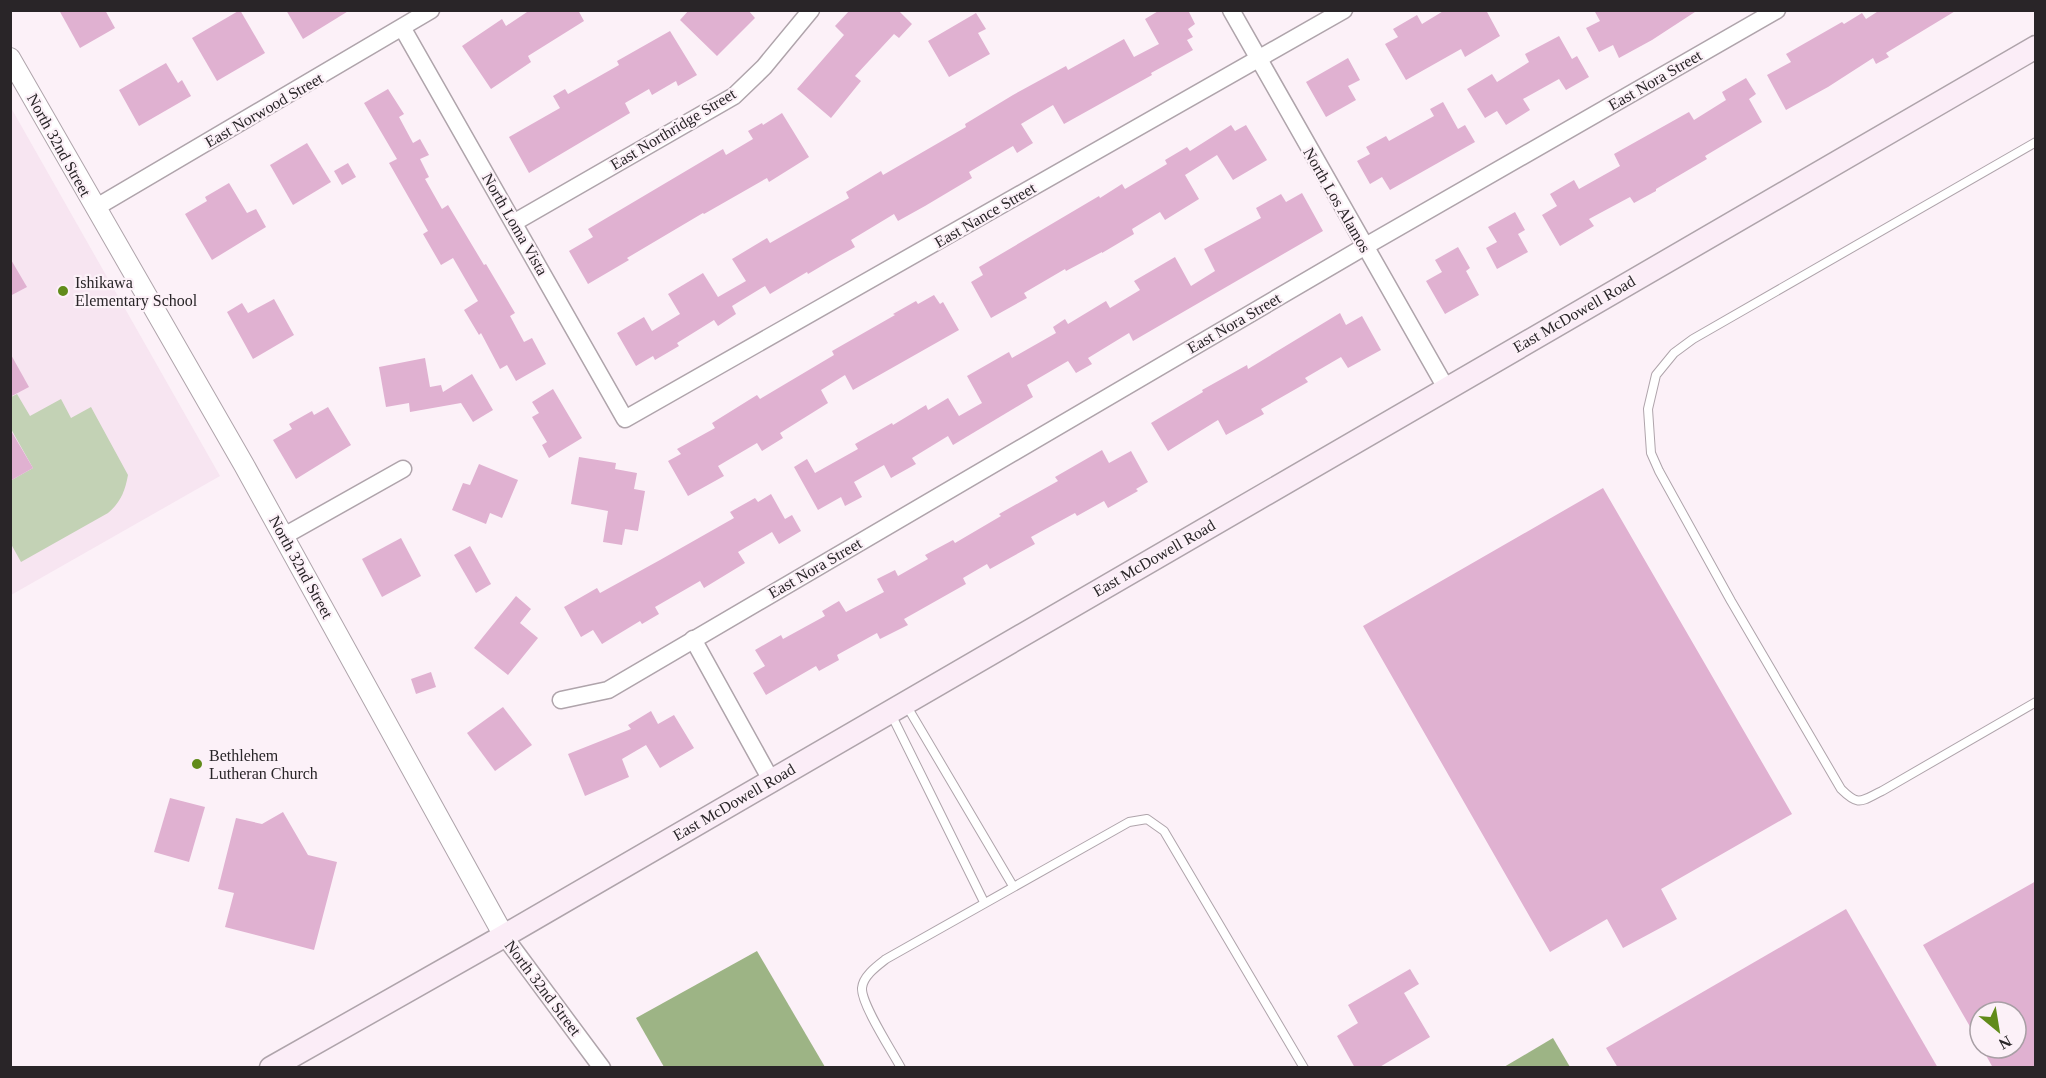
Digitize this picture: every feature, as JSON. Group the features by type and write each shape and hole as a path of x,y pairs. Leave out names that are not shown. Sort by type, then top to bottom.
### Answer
{"main road":[{"name":"East McDowell Road","path":"272,1068 504,936 2036,47"}],"street":[{"name":"East Norwood Street","path":"95,208 403,29 431,10"},
{"name":"East Northridge Street","path":"514,222 734,96 764,67 812,10"},
{"name":"North Los Alamos","path":"1231,10 1446,388"},
{"name":"East Nance Street","path":"625,419 1344,10"},
{"name":"East Nora Street","path":"561,700 608,690 1364,247 1777,10"},
{"name":"North Loma Vista","path":"403,29 625,419"},
{"name":"North 32nd Street","path":"10,58 284,537 504,936 602,1068"},
{"path":"284,537 403,469"},
{"path":"693,639 771,780"}],"lane":[{"path":"2036,142 1674,352 1656,375 1648,410 1651,453 1659,471 1731,601 1841,789 1852,800 1861,801 1882,791 2036,702"},
{"path":"897,707 1013,886"},
{"path":"897,707 984,902"},
{"path":"901,1068 865,1003 862,987 871,971 885,959 1129,822 1147,819 1164,831 1304,1068"}],"shaded area":[{"name":"Ishikawa Elementary School","path":"10,106 220,476 11,595 10,595"},
{"path":"17,394 30,416 61,399 71,418 91,407 128,475 122,496 108,513 21,562 11,544 10,481 33,468 11,429 11,397"},
{"path":"757,951 825,1067 664,1067 636,1018"},
{"path":"1553,1038 1570,1067 1504,1067"}],"building":[{"path":"59,10 105,10 115,28 80,48"},
{"path":"240,10 265,53 217,81 192,38"},
{"path":"286,10 350,10 303,39"},
{"path":"530,10 578,10 584,21 528,56 531,62 491,89 462,46 502,19 506,26"},
{"path":"689,10 748,10 755,18 717,56 680,20"},
{"path":"850,10 898,10 912,24 899,38 894,34 855,76 861,81 831,118 797,89 844,35 835,26"},
{"path":"1160,10 1188,10 1195,24 1188,29 1193,37 1187,40 1193,50 1064,124 1053,105 1021,124 1033,143 1017,153 1013,146 969,172 972,178 925,206 898,221 894,214 851,240 855,247 770,294 765,286 732,306 736,314 718,326 714,320 677,343 679,346 655,360 653,356 636,366 617,333 644,317 652,331 680,314 668,294 703,273 718,297 746,281 732,259 767,238 770,243 849,198 846,192 881,171 883,175 966,127 965,124 1013,95 1066,66 1068,70 1124,39 1134,57 1159,44 1145,19"},
{"path":"1445,10 1486,10 1500,36 1465,57 1461,49 1406,80 1385,44 1398,37 1393,29 1417,15 1422,24"},
{"path":"1594,10 1698,10 1619,58 1613,45 1599,52 1586,28 1600,21"},
{"path":"1880,10 1957,10 1886,53 1889,57 1876,64 1873,58 1828,87 1786,110 1767,75 1791,62 1786,54 1842,22 1844,24 1862,13 1866,19"},
{"path":"976,13 986,29 978,33 990,54 949,77 928,41"},
{"path":"670,31 697,75 678,86 676,81 652,95 649,89 625,103 630,113 529,173 509,137 560,108 553,96 565,89 568,94 619,65 617,61"},
{"path":"1559,36 1572,59 1577,56 1589,77 1566,90 1559,79 1523,99 1530,110 1506,125 1497,111 1485,118 1467,89 1492,74 1497,82 1529,62 1525,54"},
{"path":"1348,58 1360,80 1348,86 1356,100 1326,117 1306,82"},
{"path":"166,63 178,83 182,80 191,96 139,126 119,90"},
{"path":"1746,78 1756,94 1749,99 1762,122 1705,156 1707,159 1656,191 1634,203 1630,197 1589,219 1594,226 1560,246 1542,215 1557,206 1550,194 1574,180 1579,189 1620,166 1614,154 1689,112 1694,120 1726,100 1722,92"},
{"path":"388,89 404,114 399,117 413,143 420,139 429,155 420,159 429,177 425,179 442,209 448,205 515,313 510,316 524,342 532,338 546,364 516,381 507,365 500,369 481,333 479,335 464,310 478,301 453,258 441,265 423,234 428,231 389,163 397,159 364,103"},
{"path":"1443,102 1458,129 1465,125 1475,142 1390,190 1382,177 1370,184 1357,161 1370,154 1366,147 1386,136 1389,141 1434,116 1430,109"},
{"path":"782,113 809,157 769,182 767,178 703,213 588,284 569,251 593,237 588,229 723,149 726,155 753,139 748,131"},
{"path":"1231,125 1235,131 1246,125 1267,160 1233,180 1217,155 1185,175 1199,199 1165,220 1160,212 1132,229 1134,234 1024,293 1027,298 991,318 971,282 983,275 979,267 1099,196 1100,198 1122,184 1125,189 1167,164 1165,160 1187,147 1190,151"},
{"path":"307,143 331,182 293,205 270,165"},
{"path":"348,163 356,177 342,185 334,171"},
{"path":"229,183 247,213 256,209 266,227 212,260 185,214 207,201 205,197"},
{"path":"1302,193 1323,231 1133,341 1129,333 1088,358 1092,364 1076,373 1068,361 1027,385 1033,397 953,445 948,436 912,458 916,464 891,478 884,465 854,482 862,497 845,506 841,497 818,510 794,467 807,459 815,473 858,449 855,444 892,423 893,425 926,405 928,410 948,398 959,416 982,403 967,376 1009,352 1012,358 1056,333 1053,327 1065,319 1068,324 1106,301 1110,308 1140,290 1134,281 1175,257 1191,286 1215,271 1204,249 1261,218 1256,208 1281,194 1286,202"},
{"path":"1515,212 1525,230 1518,234 1528,252 1497,269 1486,248 1497,242 1488,227"},
{"path":"1458,247 1470,268 1466,271 1479,295 1445,314 1426,281 1442,272 1435,260"},
{"path":"10,258 27,287 10,296"},
{"path":"934,295 940,304 943,302 959,330 853,390 845,375 821,390 828,403 780,433 783,438 762,451 757,443 718,466 724,476 688,496 668,461 681,454 677,449 715,428 712,423 757,395 760,399 834,355 832,351 895,315 893,314 916,301 918,304"},
{"path":"274,299 294,335 253,359 227,312 242,303 248,313"},
{"path":"1340,313 1346,325 1362,316 1381,350 1348,368 1341,357 1305,378 1308,382 1261,409 1264,414 1226,435 1218,420 1168,451 1151,423 1203,392 1202,390 1247,365 1248,369"},
{"path":"10,353 29,387 10,397"},
{"path":"425,358 430,387 441,385 443,392 472,374 493,410 473,422 461,403 410,412 409,403 386,407 379,367"},
{"path":"553,389 582,438 549,458 542,445 547,442 532,417 539,413 532,402"},
{"path":"328,407 351,445 296,479 273,440 292,429 289,424 312,411 314,415"},
{"path":"10,429 33,468 10,481"},
{"path":"1102,450 1109,463 1131,451 1148,482 1136,489 1138,491 1108,508 1104,501 1077,516 1075,513 1031,537 1035,544 990,569 987,564 963,578 966,584 904,619 908,625 880,639 877,633 837,655 839,660 819,671 816,666 766,695 753,673 765,666 755,650 781,635 783,639 825,616 822,611 839,601 846,612 884,592 877,579 895,570 898,576 928,559 925,555 953,540 955,543 1001,516 999,514 1058,481 1055,477"},
{"path":"579,457 616,463 615,469 637,473 634,489 645,491 638,531 625,529 622,545 603,542 608,511 571,504"},
{"path":"479,464 518,480 502,518 490,513 486,524 452,510 463,483 470,485"},
{"path":"1603,488 1792,814 1661,889 1677,919 1623,948 1607,919 1550,952 1363,626"},
{"path":"771,494 785,519 792,515 801,531 779,544 772,532 738,552 745,563 704,588 700,581 655,607 659,614 642,624 640,621 602,644 593,630 581,637 564,607 597,588 600,593 734,518 730,512 755,498 758,502"},
{"path":"401,538 421,576 382,597 362,559"},
{"path":"470,546 491,584 476,593 454,555"},
{"path":"516,596 531,609 520,623 538,638 508,675 474,648"},
{"path":"431,672 436,687 416,694 411,679"},
{"path":"503,707 532,745 495,771 467,733"},
{"path":"651,711 658,724 674,715 694,748 660,768 646,745 622,759 629,777 585,796 568,754 631,729 628,725"},
{"path":"170,798 205,807 189,862 154,852"},
{"path":"283,812 308,855 337,862 314,950 225,927 234,893 218,889 236,818 262,824"},
{"path":"2036,881 2036,1068 1993,1068 1989,1060 2028,1060 2028,1000 1968,1000 1968,1023 1923,945"},
{"path":"1846,909 1938,1068 1618,1068 1606,1048"},
{"path":"1410,969 1419,984 1404,993 1430,1037 1378,1068 1355,1068 1337,1036 1358,1023 1348,1005"}],"place":[{"name":"Ishikawa Elementary School","path":"63,291"},
{"name":"Bethlehem Lutheran Church","path":"197,764"}]}
